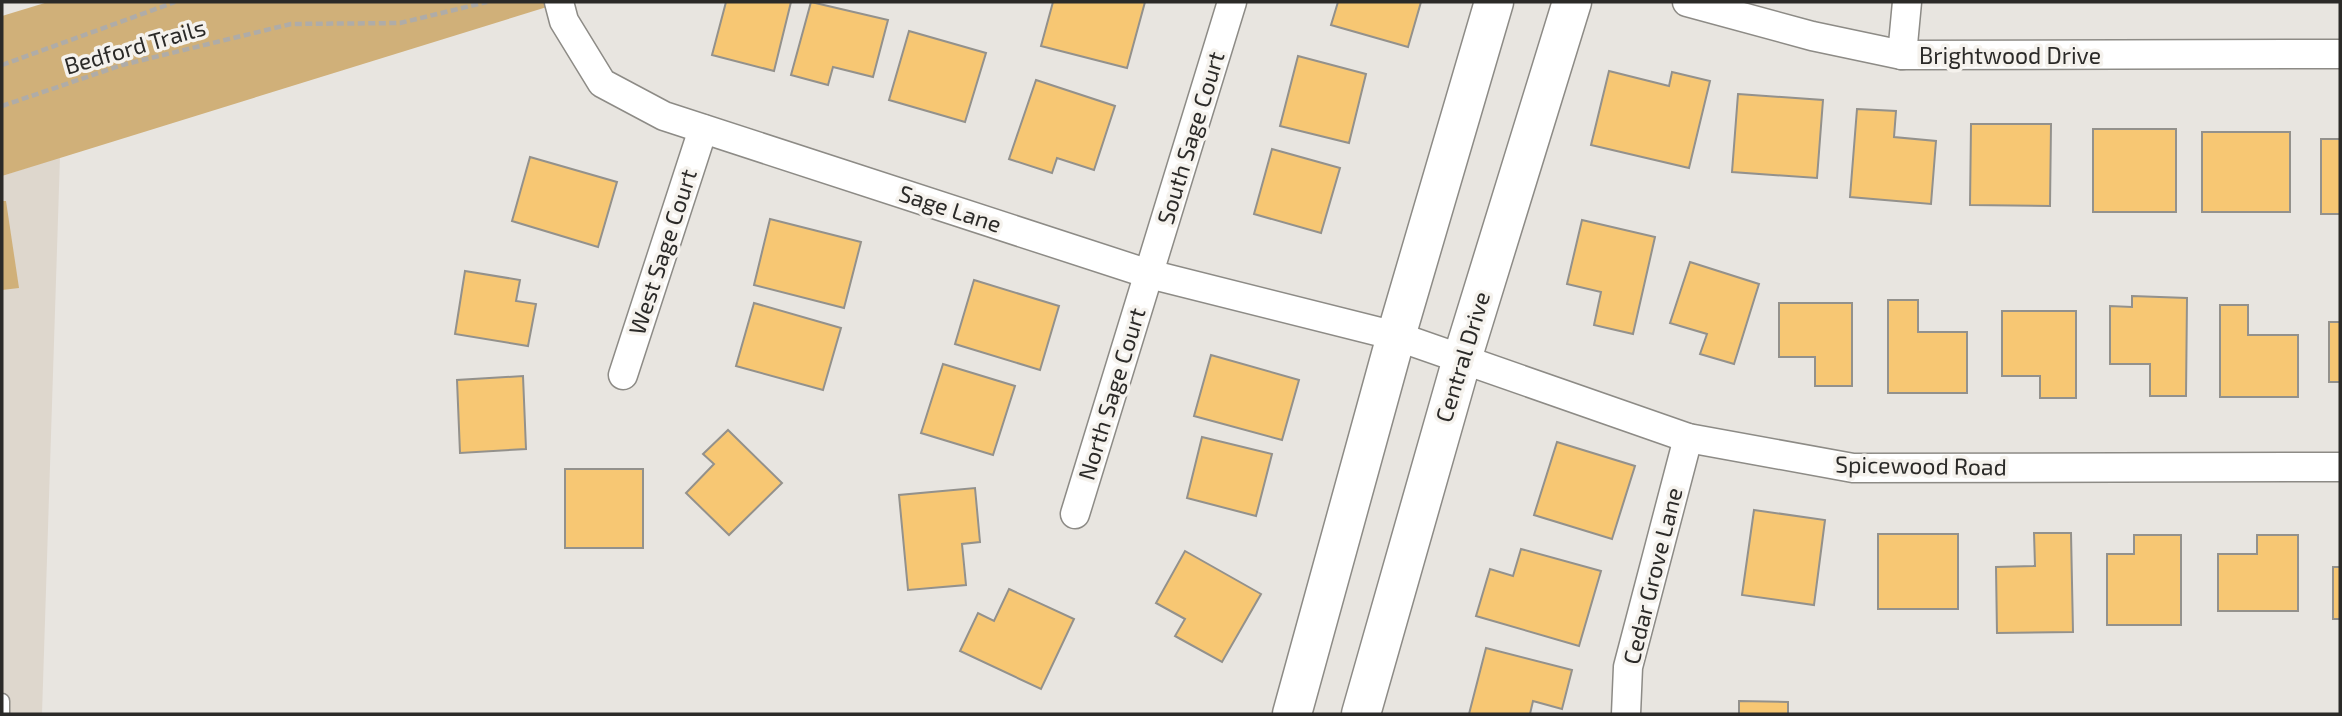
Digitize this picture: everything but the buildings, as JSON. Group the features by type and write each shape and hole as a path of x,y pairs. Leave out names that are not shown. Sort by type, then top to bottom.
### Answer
{"main road":[{"path":"1292,714 1396,336 1494,2"},
{"name":"Central Drive","path":"1361,714 1462,359 1572,2"}],"street":[{"name":"Sage Lane","path":"559,2 564,21 602,83 664,116 1149,274 1396,336"},
{"name":"South Sage Court","path":"1149,274 1232,2"},
{"name":"Brightwood Drive","path":"1687,2 1812,36 1902,55 2340,54"},
{"path":"1902,55 1907,2"},
{"name":"West Sage Court","path":"624,375 703,128"},
{"name":"North Sage Court","path":"1075,514 1149,274"},
{"name":"Spicewood Road","path":"1396,336 1688,438 1853,468 2340,467"},
{"name":"Cedar Grove Lane","path":"1626,714 1628,667 1688,438"}],"lane":[{"path":"2,701 2,714"}],"path":[{"path":"2,65 175,2"},
{"name":"Bedford Trails","path":"2,106 122,65 291,24 400,23 487,2"}],"shaded area":[{"path":"48,2 563,2 2,176 2,16"},
{"path":"60,157 42,714 2,714 2,176"},
{"path":"2,201 6,201 19,288 2,290"}]}
